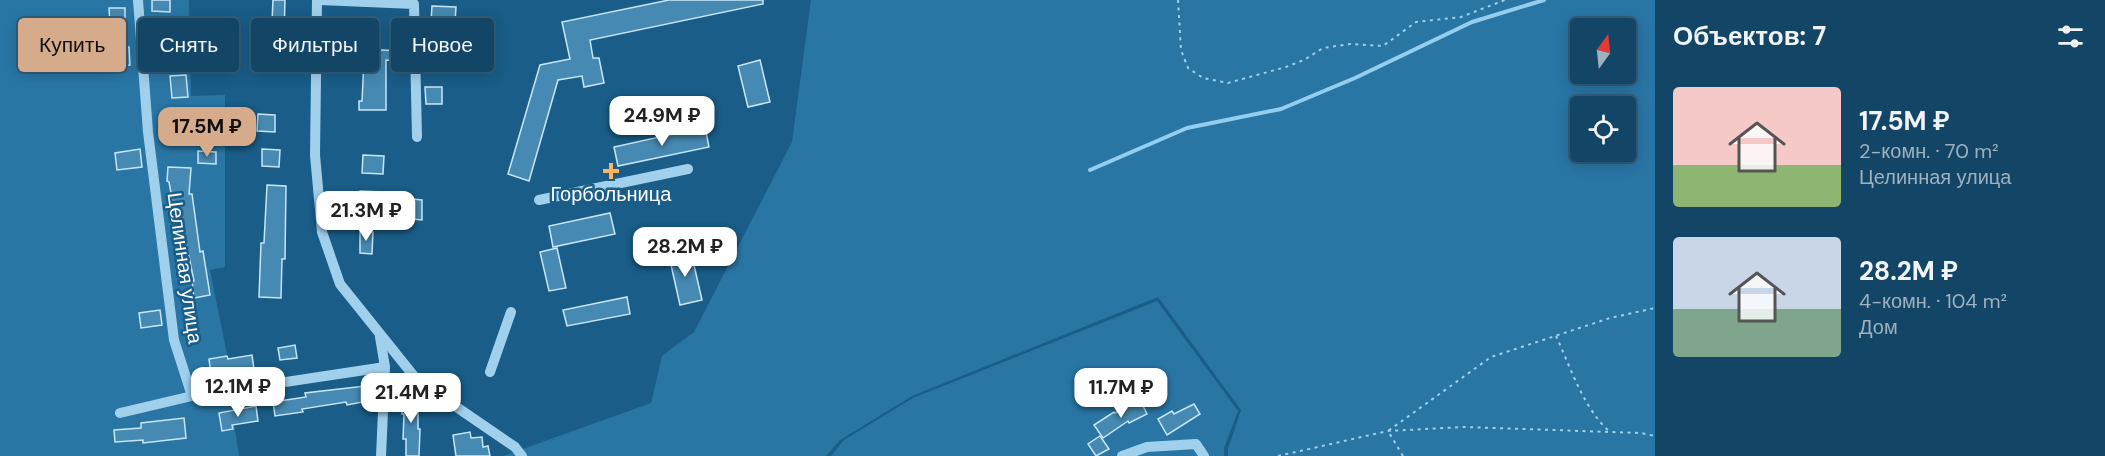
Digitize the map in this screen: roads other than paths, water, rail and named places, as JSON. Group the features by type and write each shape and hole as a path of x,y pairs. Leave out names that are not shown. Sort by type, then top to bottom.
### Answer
{"street":[{"name":"Целинная улица","path":"138,0 148,132 174,340 192,396"},
{"path":"417,137 414,4 319,0 315,155 322,232 340,284 417,380 469,413 515,447 522,456"},
{"path":"539,200 688,169"},
{"path":"490,372 511,312"},
{"path":"380,336 385,367 381,456"},
{"path":"120,413 192,396 385,367"},
{"path":"1122,456 1147,447 1196,444 1204,456"}],"waterway":[{"path":"1090,170 1187,128 1281,109 1355,78 1472,22 1544,0"}],"place":[{"name":"Горбольница","path":"611,171"}]}
